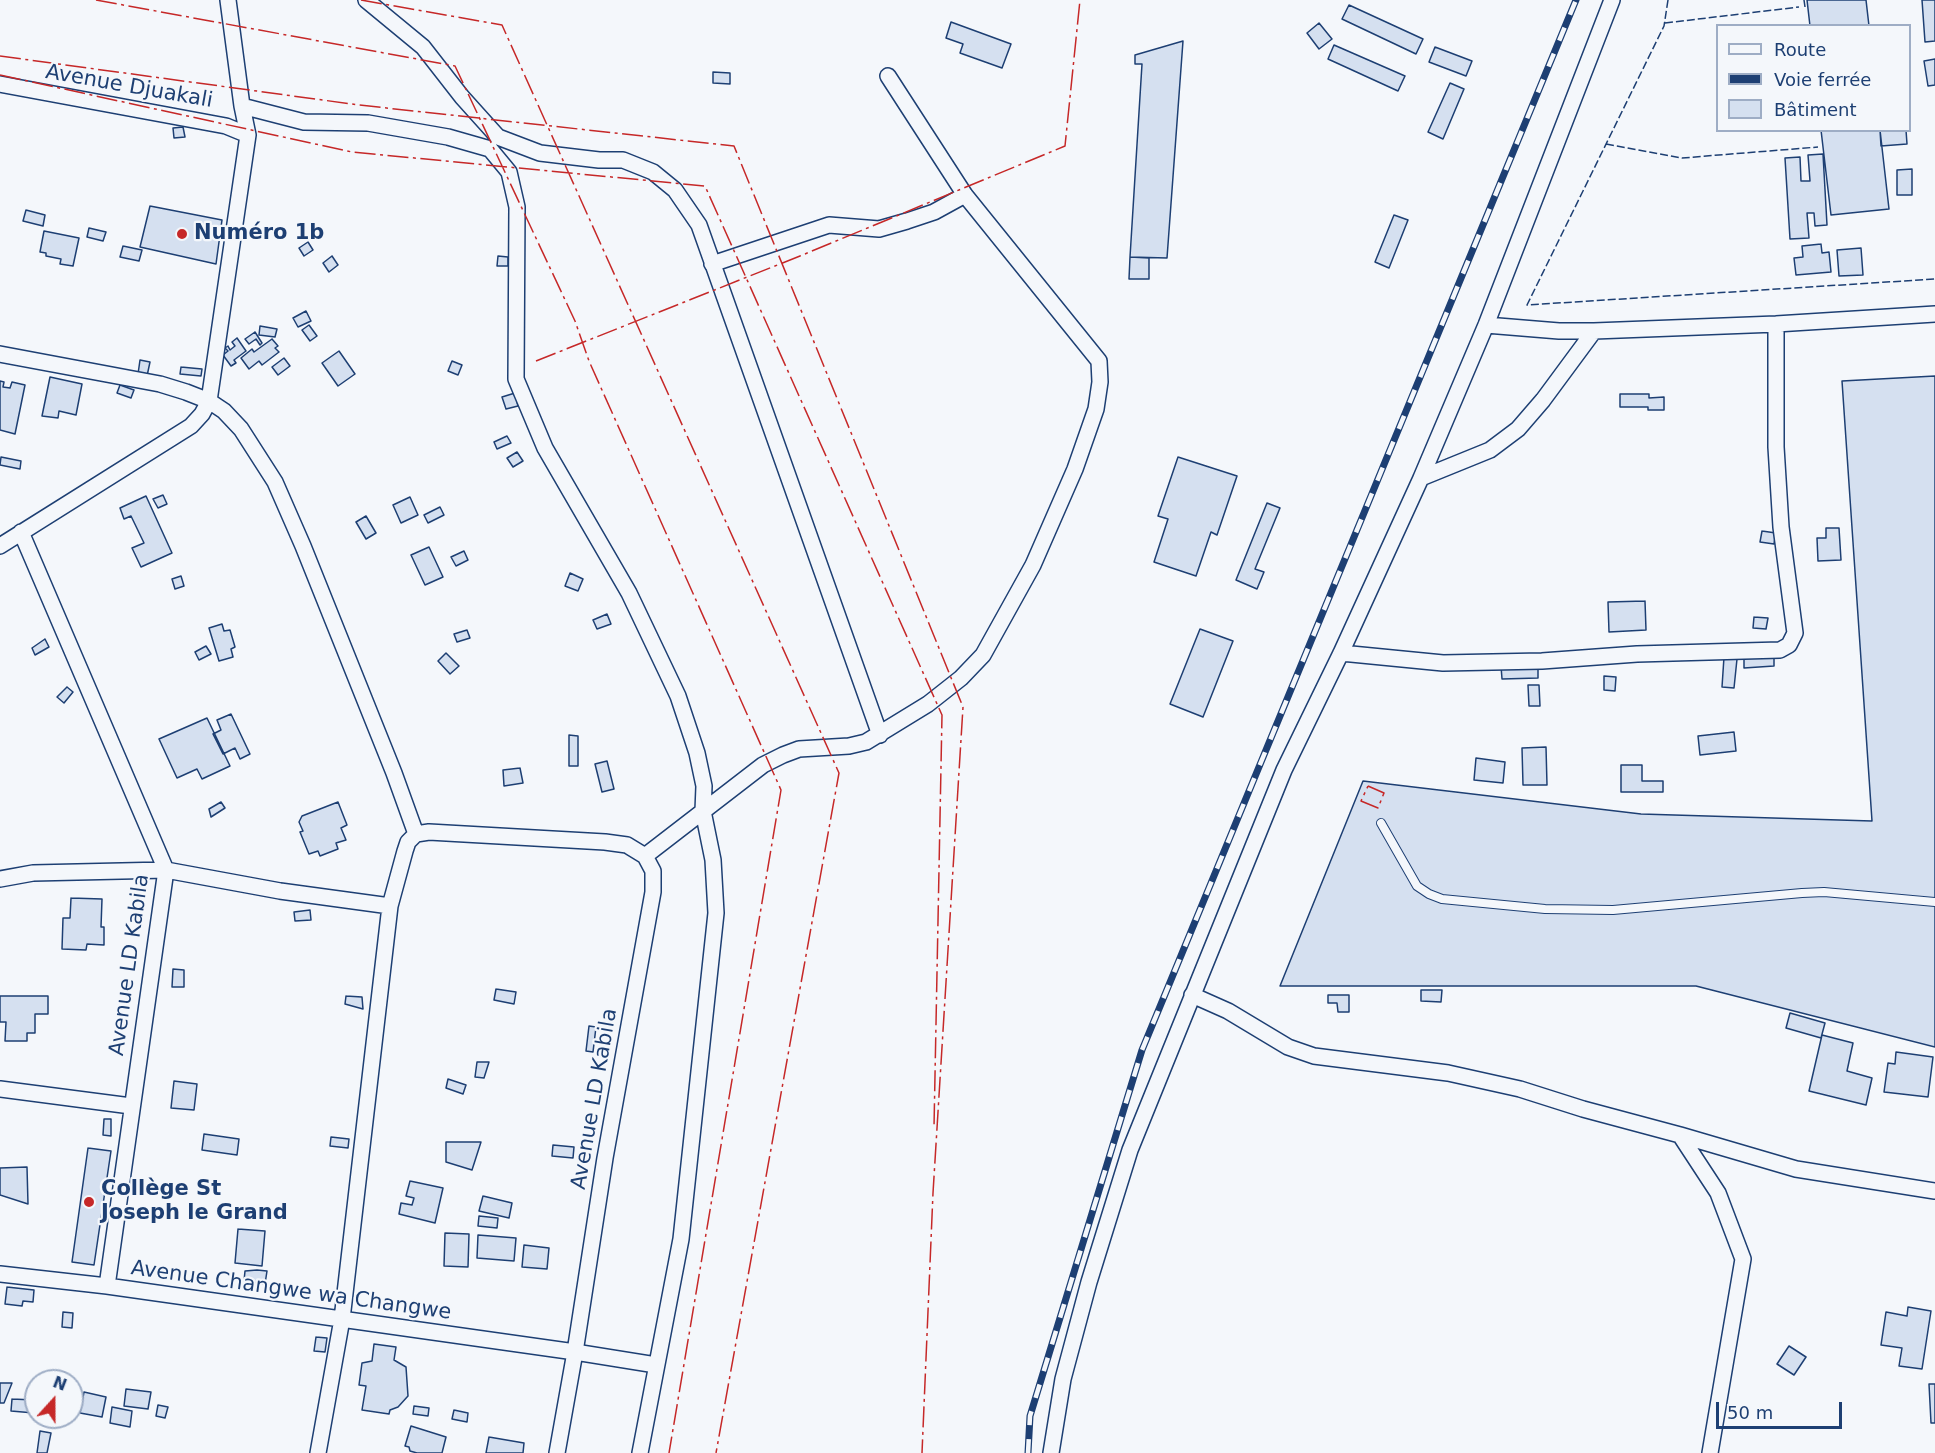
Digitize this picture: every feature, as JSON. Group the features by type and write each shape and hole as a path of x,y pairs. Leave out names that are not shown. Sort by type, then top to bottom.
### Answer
{"street":[{"path":"0,546 191,426 202,414 209,401 248,135 228,0"},
{"path":"366,0 423,47 494,143 509,172 517,207 516,379 545,448 629,593 678,696 697,753 704,786 704,811 713,860 716,914 681,1239 640,1453"},
{"path":"1051,1453 1064,1379 1089,1282 1130,1150 1284,770 1341,653 1421,478 1486,325 1612,0"},
{"path":"318,1453 342,1319 390,906 408,842 416,834 429,832 605,842 627,845 645,856 763,765 783,754 800,749 849,746 866,742 880,735 928,704 961,678 983,655 1034,565 1075,469 1096,409 1100,382 1099,362 965,195 888,76"},
{"name":"Avenue Djuakali","path":"0,84 226,126 248,135"},
{"path":"242,106 304,122 368,123 494,143 540,153 599,160 623,160 653,172 675,190 699,225 880,735"},
{"path":"712,264 830,225 879,229 934,212 965,195"},
{"path":"1486,325 1559,331 1594,331 1776,324 1935,314"},
{"path":"1341,653 1443,663 1542,661 1638,654 1780,650 1789,645 1795,633 1779,504 1776,447 1776,324"},
{"path":"1421,478 1490,450 1518,429 1543,400 1594,331"},
{"path":"0,354 160,384 186,392 209,401 224,411 241,429 275,482 303,546 416,834"},
{"name":"Avenue LD Kabila","path":"21,532 166,870 107,1286"},
{"name":"Avenue LD Kabila","path":"557,1453 605,1158 653,892 653,871 645,856"},
{"path":"0,879 33,873 166,870 280,891 390,906"},
{"path":"1192,995 1228,1011 1288,1047 1314,1056 1448,1073 1520,1089 1583,1109 1796,1168 1935,1191"},
{"path":"0,1089 132,1106"},
{"path":"1680,1135 1718,1192 1743,1259 1710,1453"},
{"name":"Avenue Changwe wa Changwe","path":"0,1274 107,1286 575,1352"},
{"path":"575,1352 656,1365"}],"lane":[{"path":"1381,823 1418,886 1442,899 1545,909 1613,910 1824,892 1935,902"}],"building":[{"path":"1807,0 1866,0 1869,24 1810,24"},
{"path":"1922,0 1935,0 1935,41 1925,42"},
{"path":"1349,5 1423,39 1416,54 1342,19"},
{"path":"951,22 1011,44 1002,68 960,53 963,44 946,38"},
{"path":"1319,23 1332,39 1319,49 1307,33"},
{"path":"1183,41 1167,258 1130,257 1142,64 1135,64 1135,55"},
{"path":"1334,45 1405,76 1398,91 1328,59"},
{"path":"1435,47 1472,61 1466,76 1429,62"},
{"path":"1935,59 1935,85 1928,86 1924,61"},
{"path":"713,72 730,73 730,84 713,83"},
{"path":"1450,83 1464,89 1443,139 1428,132"},
{"path":"183,127 185,137 174,138 173,128"},
{"path":"1821,132 1880,132 1889,209 1831,215"},
{"path":"1880,132 1906,132 1907,144 1881,146"},
{"path":"1823,154 1827,225 1815,226 1814,213 1807,213 1809,238 1790,239 1785,158 1800,157 1801,181 1810,181 1808,155"},
{"path":"1912,169 1912,195 1897,195 1897,170"},
{"name":"Numéro 1b","path":"150,206 222,220 216,264 140,247"},
{"path":"26,210 45,215 43,226 23,221"},
{"path":"1394,215 1408,220 1389,268 1375,262"},
{"path":"89,228 106,232 103,241 87,237"},
{"path":"44,231 79,238 73,266 60,264 61,259 46,256 46,253 40,252"},
{"path":"308,242 313,250 304,256 299,248"},
{"path":"1821,244 1822,253 1829,252 1831,272 1796,275 1794,258 1803,257 1802,246"},
{"path":"123,246 142,250 139,261 120,257"},
{"path":"1861,248 1863,275 1839,276 1837,250"},
{"path":"332,256 338,265 329,272 323,263"},
{"path":"498,256 508,257 508,266 497,266"},
{"path":"1130,257 1149,258 1149,279 1129,279"},
{"path":"306,311 311,321 298,327 293,318"},
{"path":"309,325 317,336 310,341 302,330"},
{"path":"260,326 277,329 275,337 259,335"},
{"path":"255,332 262,343 260,345 256,339 249,344 245,339"},
{"path":"237,338 246,351 234,360 236,363 231,366 223,355 228,351 225,348 228,346 230,350 235,346 232,342"},
{"path":"272,339 278,346 275,348 279,352 262,365 259,361 249,369 241,358 252,349 254,352"},
{"path":"339,351 355,374 338,386 322,363"},
{"path":"284,358 290,366 278,375 272,367"},
{"path":"140,360 150,362 147,376 138,374"},
{"path":"452,361 462,365 458,375 448,371"},
{"path":"181,367 202,369 201,376 180,374"},
{"path":"1935,376 1935,1047 1696,986 1280,986 1363,781 1641,814 1872,821 1842,381"},
{"path":"50,377 82,384 76,415 59,411 58,418 42,416"},
{"path":"0,381 4,382 3,387 10,388 12,382 25,385 15,434 0,430"},
{"path":"120,385 134,390 131,398 117,393"},
{"path":"515,393 518,406 506,409 502,397"},
{"path":"1620,394 1649,394 1649,398 1664,397 1664,410 1648,410 1648,407 1620,407"},
{"path":"507,436 511,443 497,449 494,442"},
{"path":"517,452 523,461 513,467 507,458"},
{"path":"1,457 21,461 20,469 0,465"},
{"path":"1178,457 1237,476 1217,535 1211,532 1196,576 1154,562 1168,519 1158,516"},
{"path":"163,495 167,504 158,508 153,499"},
{"path":"146,496 172,553 141,567 132,548 144,543 131,516 124,519 120,508"},
{"path":"410,497 418,515 401,523 393,505"},
{"path":"1267,503 1280,508 1255,569 1264,572 1257,589 1236,580"},
{"path":"440,507 444,515 428,523 424,515"},
{"path":"366,516 376,533 366,539 356,522"},
{"path":"1826,528 1839,528 1841,560 1818,561 1817,538 1826,538"},
{"path":"1762,531 1776,533 1774,544 1760,542"},
{"path":"429,547 443,577 425,585 411,555"},
{"path":"464,551 468,560 456,566 451,557"},
{"path":"570,573 583,579 578,591 565,586"},
{"path":"181,576 184,586 175,589 172,579"},
{"path":"1645,601 1646,630 1609,632 1608,602"},
{"path":"607,614 611,624 597,629 593,620"},
{"path":"1754,617 1768,618 1766,629 1753,628"},
{"path":"222,624 224,631 230,630 235,647 231,649 233,657 219,661 209,628"},
{"path":"1200,629 1233,641 1203,717 1170,704"},
{"path":"467,630 470,638 457,642 454,634"},
{"path":"45,639 49,647 35,655 32,648"},
{"path":"206,646 211,654 199,660 195,652"},
{"path":"446,653 459,666 450,674 438,661"},
{"path":"1774,656 1774,666 1744,668 1744,658"},
{"path":"1724,657 1737,659 1734,688 1722,687"},
{"path":"1538,665 1538,678 1502,679 1501,666"},
{"path":"1604,676 1616,677 1615,691 1604,690"},
{"path":"1528,685 1539,685 1540,706 1529,706"},
{"path":"67,687 73,692 64,703 57,697"},
{"path":"231,714 250,754 240,759 235,748 223,754 213,734 221,730 217,720"},
{"path":"207,718 230,766 202,779 197,769 177,778 159,739"},
{"path":"1734,732 1736,751 1700,755 1698,736"},
{"path":"569,735 578,736 578,766 569,766"},
{"path":"1546,747 1547,785 1523,785 1522,748"},
{"path":"1476,758 1505,762 1503,783 1474,780"},
{"path":"607,761 614,789 602,792 595,764"},
{"path":"1621,765 1642,765 1642,781 1663,781 1663,792 1621,792"},
{"path":"520,768 523,783 504,786 503,770"},
{"path":"221,802 225,808 211,817 209,809"},
{"path":"338,802 347,825 341,828 346,840 336,843 338,849 320,856 318,851 309,854 300,832 303,831 299,822 302,816"},
{"path":"71,898 102,899 101,927 104,927 104,945 87,944 86,950 62,949 63,918 70,918"},
{"path":"310,910 311,920 295,921 294,912"},
{"path":"173,969 184,970 184,987 172,987"},
{"path":"496,989 516,992 514,1004 494,1000"},
{"path":"1421,990 1442,990 1441,1002 1421,1001"},
{"path":"1328,995 1349,995 1349,1012 1338,1012 1337,1003 1328,1003"},
{"path":"0,996 48,996 48,1014 35,1014 35,1033 27,1033 27,1041 5,1041 6,1022 0,1022"},
{"path":"346,996 362,997 363,1009 345,1004"},
{"path":"1790,1013 1825,1023 1821,1038 1786,1028"},
{"path":"589,1026 596,1027 593,1052 586,1051"},
{"path":"1822,1035 1853,1043 1847,1071 1872,1078 1866,1105 1809,1091"},
{"path":"1896,1052 1933,1057 1928,1097 1884,1092 1888,1063 1895,1064"},
{"path":"477,1062 489,1062 484,1078 475,1077"},
{"path":"448,1079 466,1085 463,1094 446,1088"},
{"path":"174,1081 197,1084 194,1110 171,1108"},
{"path":"104,1119 111,1119 111,1136 103,1135"},
{"path":"204,1134 239,1139 237,1155 202,1150"},
{"path":"331,1137 349,1139 348,1148 330,1146"},
{"path":"446,1142 481,1142 472,1170 446,1162"},
{"path":"553,1145 574,1147 573,1158 552,1156"},
{"path":"88,1148 111,1151 94,1265 72,1262"},
{"path":"27,1167 28,1204 0,1195 0,1168"},
{"path":"410,1181 443,1188 435,1223 399,1214 401,1203 412,1205 414,1198 406,1196"},
{"path":"483,1196 512,1203 509,1218 479,1211"},
{"path":"479,1216 498,1218 497,1228 478,1226"},
{"path":"238,1229 265,1231 262,1266 235,1263"},
{"path":"445,1233 469,1234 468,1267 444,1266"},
{"path":"478,1235 516,1238 514,1261 477,1258"},
{"path":"524,1245 549,1248 547,1269 522,1267"},
{"path":"245,1271 267,1271 265,1284 244,1281"},
{"path":"7,1287 34,1290 33,1302 23,1301 22,1306 5,1304"},
{"path":"1908,1307 1931,1311 1922,1369 1899,1366 1902,1348 1881,1345 1886,1312 1907,1316"},
{"path":"63,1312 73,1313 72,1328 62,1327"},
{"path":"316,1337 327,1338 325,1352 314,1351"},
{"path":"374,1344 396,1347 394,1360 406,1367 408,1396 398,1407 390,1410 389,1414 362,1410 366,1386 359,1385 362,1363 372,1361"},
{"path":"1789,1346 1806,1357 1794,1375 1777,1364"},
{"path":"0,1383 12,1383 4,1403 0,1403"},
{"path":"1929,1384 1935,1384 1935,1423 1931,1423"},
{"path":"126,1389 151,1392 148,1409 124,1406"},
{"path":"84,1392 106,1397 102,1417 84,1414"},
{"path":"12,1399 24,1400 24,1412 11,1411"},
{"path":"158,1405 168,1407 165,1418 156,1416"},
{"path":"414,1406 429,1408 428,1416 413,1414"},
{"path":"112,1407 132,1411 130,1427 110,1423"},
{"path":"454,1410 468,1413 467,1422 452,1419"},
{"path":"411,1426 446,1437 442,1453 410,1451 409,1447 405,1446"},
{"path":"40,1431 51,1433 47,1453 37,1453"},
{"path":"489,1437 524,1443 523,1453 486,1453"}],"railway":[{"path":"1028,1453 1030,1416 1142,1050 1576,0"}],"fence":[{"path":"1668,0 1664,26 1527,305 1935,279"},
{"path":"1804,0 1805,7"},
{"path":"1665,23 1799,7"},
{"path":"1606,144 1682,158 1818,147"}],"power":[{"path":"96,0 455,66 575,321 589,361 781,790 669,1453"},
{"path":"361,0 502,25 839,773 716,1453"},
{"path":"536,361 800,256 1065,146 1080,0"},
{"path":"0,56 359,105 734,146 963,707 933,1193 922,1453"},
{"path":"0,75 352,152 705,186 942,715 934,1127"},
{"path":"1368,786 1384,793 1378,808 1361,801 1368,786"}],"place":[{"name":"Numéro 1b","path":"182,234"},
{"name":"Collège St Joseph le Grand","path":"89,1202"}]}
